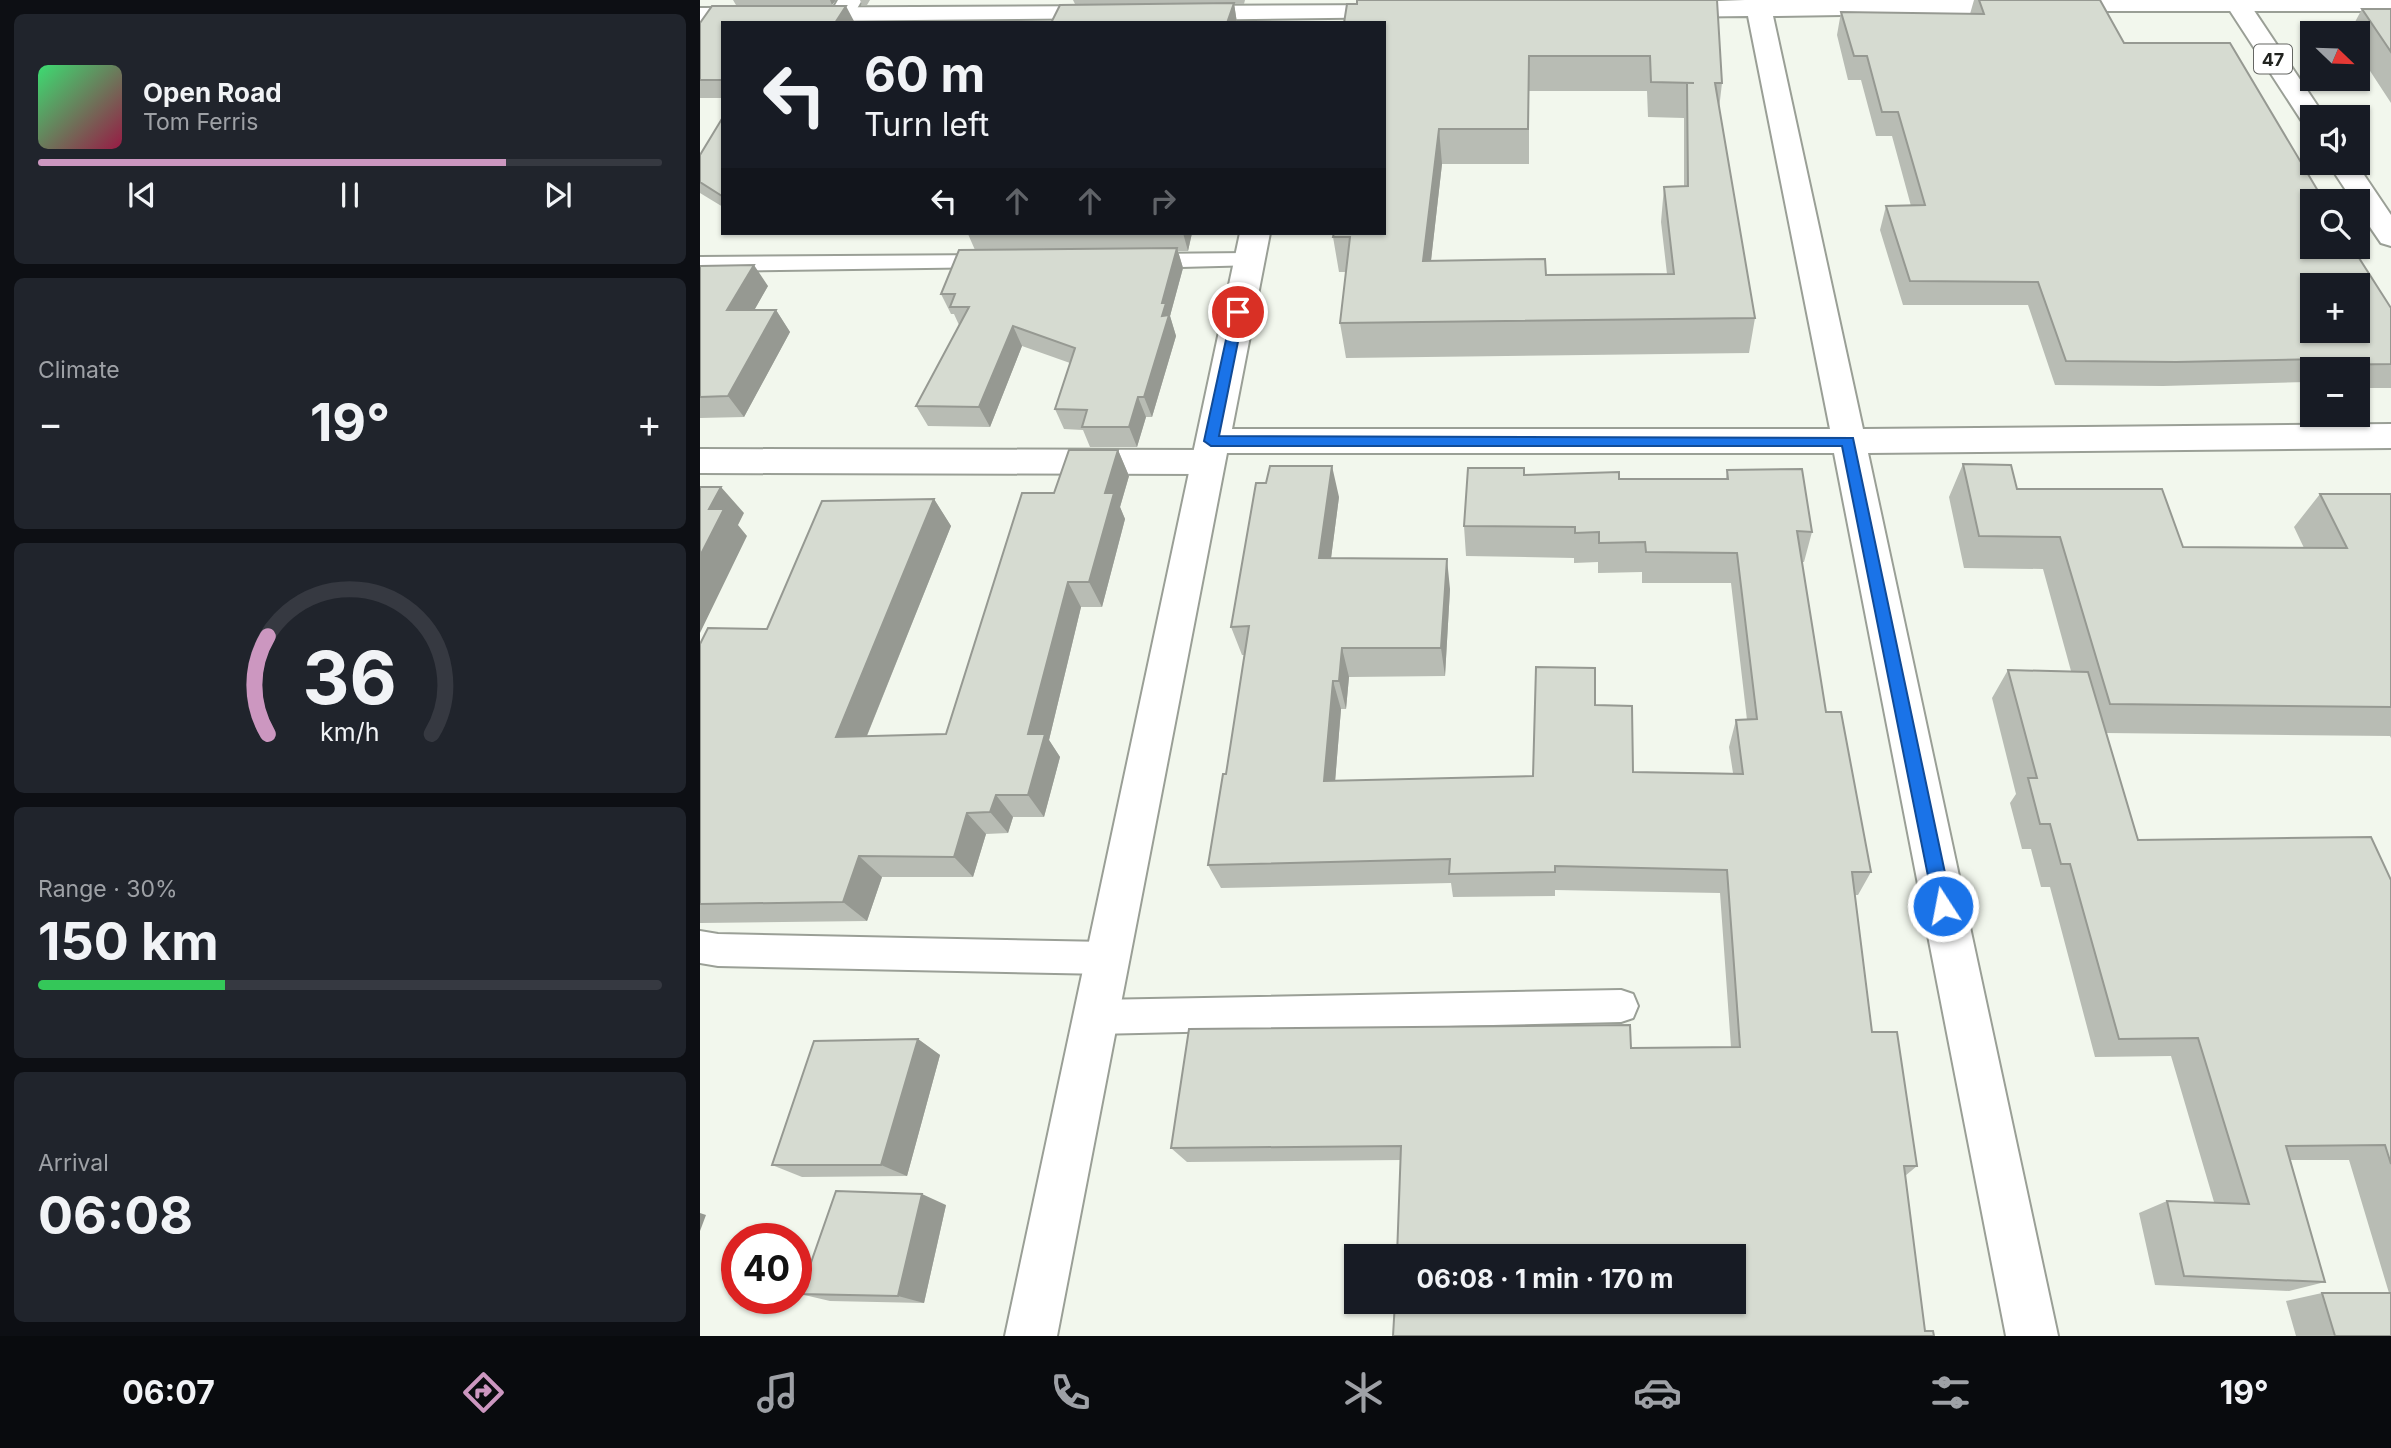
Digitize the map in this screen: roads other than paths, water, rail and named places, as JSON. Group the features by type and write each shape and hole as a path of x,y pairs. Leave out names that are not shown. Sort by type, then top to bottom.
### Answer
{"street":[{"path":"1643,10 1758,4 2236,1 2391,4"},
{"name":"47","path":"2236,1 2304,105"},
{"path":"1758,4 1837,376 1848,441 2032,1336"},
{"path":"700,15 846,7 1128,13"},
{"path":"1156,13 1425,12"},
{"path":"2350,175 2391,237"},
{"path":"1031,1336 1252,246"},
{"path":"700,461 1848,441 2391,436"}],"lane":[{"path":"1125,261 1252,246"},
{"path":"700,264 1016,262"},
{"path":"700,947 718,950 1107,958"},
{"path":"1095,1017 1621,1006"}]}
